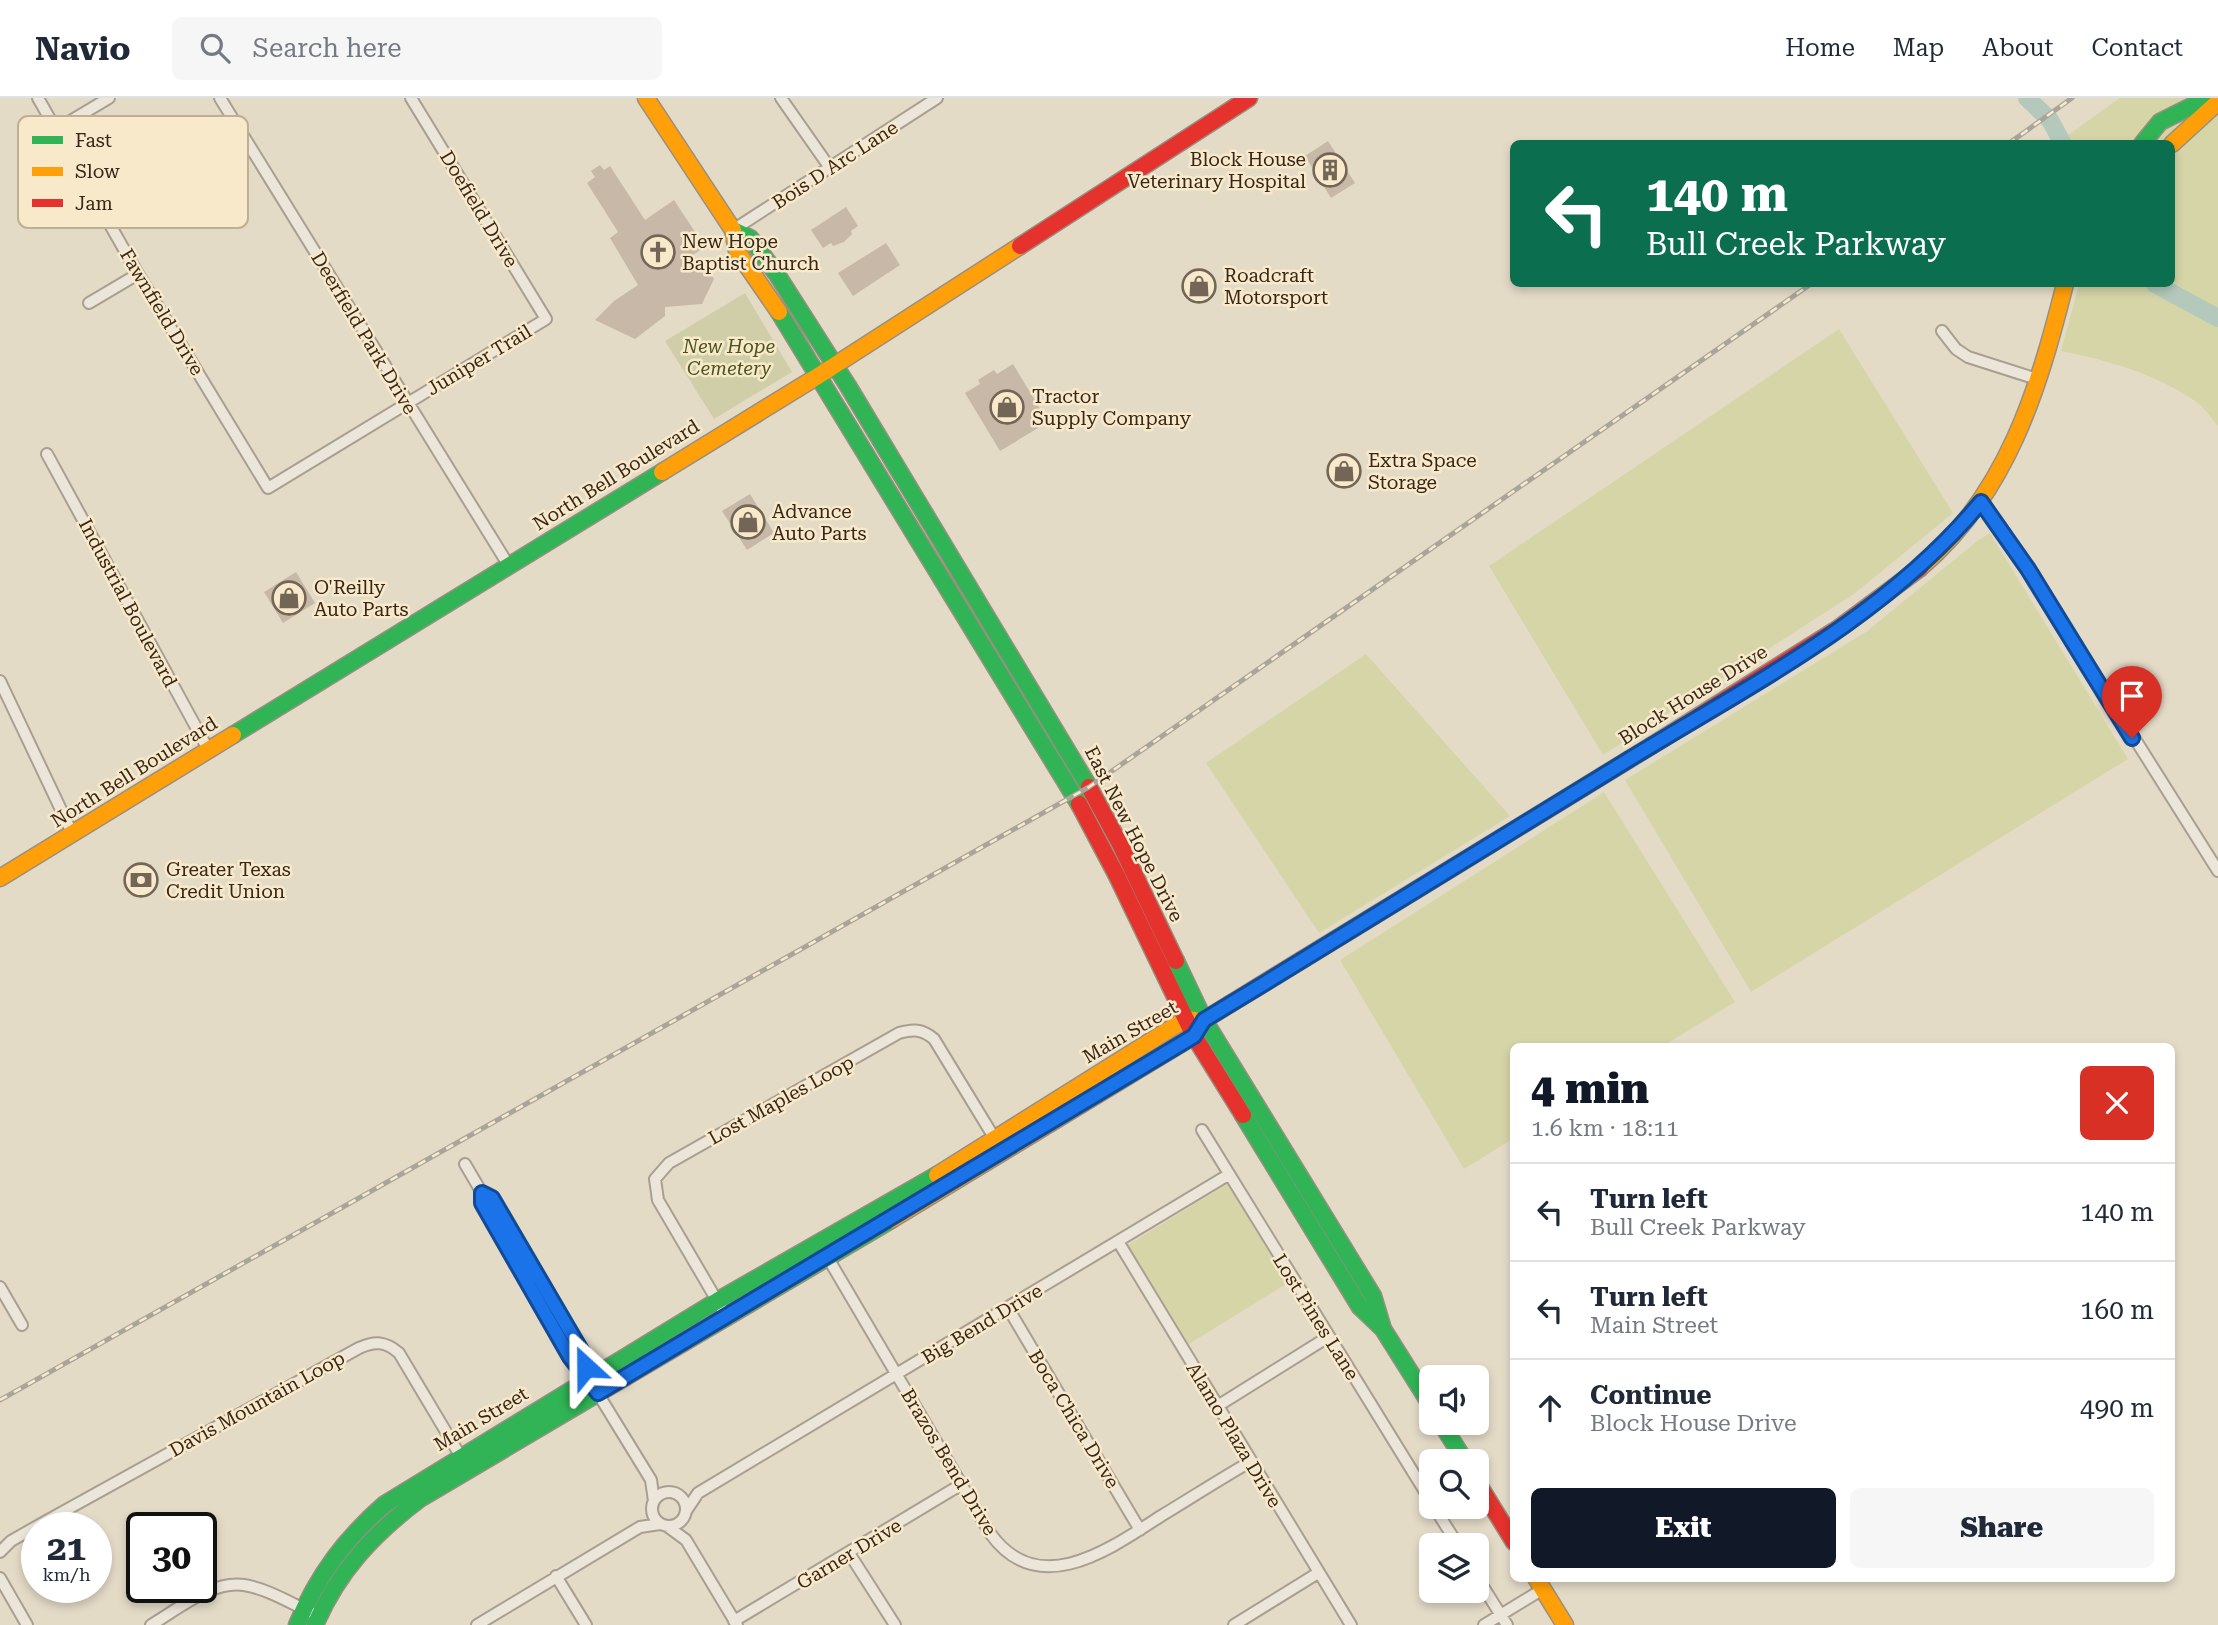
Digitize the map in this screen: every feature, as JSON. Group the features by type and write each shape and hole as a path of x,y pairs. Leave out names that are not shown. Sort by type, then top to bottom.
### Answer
{"main road":[{"path":"646,98 733,230"},
{"name":"North Bell Boulevard","path":"0,878 818,376 1249,98"},
{"path":"2144,140 2160,122 2208,98"},
{"path":"2175,141 2218,102"},
{"name":"East New Hope Drive","path":"733,230 750,238 776,273 835,365 1089,787 1120,844 1204,1020 1373,1296 1383,1329"},
{"name":"East New Hope Drive","path":"733,230 737,251 818,376 1063,775 1116,874 1194,1036 1360,1307 1383,1329 1419,1386"},
{"name":"Block House Drive","path":"1204,1020 1775,670 1871,608 1934,554 1981,502 2006,463 2040,380 2063,287"},
{"name":"Main Street","path":"300,1617 316,1582 354,1529 385,1504 598,1393 726,1316 824,1251 999,1146 1194,1036 1204,1020 1186,1019 999,1146"},
{"name":"Main Street","path":"317,1621 331,1591 367,1542 465,1463 589,1379 718,1301 824,1251"},
{"path":"1489,1501 1510,1536"},
{"path":"1540,1584 1565,1625"}],"street":[{"name":"Fawnfield Drive","path":"38,98 49,116"},
{"path":"78,116 109,98"},
{"name":"Deerfield Park Drive","path":"220,98 231,116"},
{"name":"Doefield Drive","path":"411,98 546,319"},
{"path":"782,98 830,168"},
{"name":"Bois D Arc Lane","path":"733,230 937,98"},
{"name":"Deerfield Park Drive","path":"248,144 509,566"},
{"name":"Fawnfield Drive","path":"112,228 268,488"},
{"path":"89,303 138,274"},
{"name":"Juniper Trail","path":"268,488 546,319"},
{"path":"1942,331 1956,349 1968,357 2040,380"},
{"name":"Industrial Boulevard","path":"47,454 209,751"},
{"path":"1981,502 2028,569 2214,855 2218,872"},
{"path":"0,681 73,835"},
{"name":"Lost Maples Loop","path":"726,1316 658,1200 655,1179 669,1163 899,1033 909,1030 920,1030 934,1039 999,1146"},
{"name":"Lost Pines Lane","path":"1202,1130 1419,1483"},
{"path":"465,1164 482,1193 482,1203 570,1357 589,1379 651,1480 654,1518 686,1540 735,1623"},
{"name":"Big Bend Drive","path":"685,1513 698,1493 1119,1243 1228,1175"},
{"name":"Alamo Plaza Drive","path":"1119,1243 1216,1407 1351,1625"},
{"name":"Brazos Bend Drive","path":"824,1251 994,1539 1024,1561 1042,1566 1079,1563 1140,1530 1250,1462"},
{"path":"0,1287 22,1325"},
{"name":"Boca Chica Drive","path":"1008,1308 1140,1530"},
{"path":"1216,1407 1328,1337"},
{"name":"Davis Mountain Loop","path":"0,1552 11,1541 48,1520 359,1348 377,1342 391,1346 399,1353 465,1463"},
{"path":"651,1480 683,1499 686,1540"},
{"name":"Garner Drive","path":"735,1623 962,1484"},
{"path":"640,1527 660,1494 673,1493"},
{"name":"Big Bend Drive","path":"673,1493 698,1493"},
{"path":"477,1625 640,1527 677,1524 685,1513"},
{"path":"849,1553 895,1625"},
{"path":"1234,1625 1318,1573"},
{"path":"556,1576 586,1625"},
{"path":"0,1578 27,1625"},
{"path":"1484,1625 1540,1584"},
{"path":"151,1625 208,1593 232,1585 256,1589 300,1617 317,1621"},
{"path":"1489,1597 1507,1625"}],"green space":[{"path":"2120,98 2218,98 2218,426 2198,403 2164,383 2113,364 2061,351 2078,287 2175,287 2175,140 2061,140"},
{"name":"New Hope Cemetery","path":"745,293 792,372 714,419 665,341"},
{"path":"1839,329 1953,513 1854,594 1603,755 1489,566"},
{"path":"1990,533 2128,759 1751,992 1625,780 1866,632"},
{"path":"1366,654 1510,816 1319,933 1206,763"},
{"path":"1604,792 1735,1002 1668,1043 1510,1043 1510,1140 1464,1169 1340,960"},
{"path":"1227,1184 1288,1283 1189,1344 1128,1245"}],"building":[{"name":"Block House Veterinary Hospital","path":"1328,141 1355,183 1331,198 1305,156"},
{"name":"New Hope Baptist Church","path":"600,165 604,170 610,166 645,220 674,200 705,247 691,256 711,267 709,272 714,279 702,304 665,307 665,316 635,339 595,320 614,301 638,285 610,238 618,232 587,183 595,177 591,171"},
{"path":"846,207 858,226 844,242 833,246 831,243 823,248 811,230"},
{"path":"886,243 900,265 853,296 838,273"},
{"name":"Tractor Supply Company","path":"1013,364 1048,422 1000,451 965,393 980,384 978,380 994,370 997,374"},
{"name":"Advance Auto Parts","path":"750,494 774,533 747,550 722,511"},
{"name":"O'Reilly Auto Parts","path":"296,572 315,603 283,623 264,592"},
{"name":"Greater Texas Credit Union","path":"151,864 159,878 150,883 153,887 146,891 144,887 135,892 127,878"}],"waterway":[{"path":"2027,98 2050,120 2061,140"},
{"path":"2161,287 2218,318"}],"railway":[{"path":"2014,140 2072,98"},
{"path":"0,1400 1089,787 1807,287"}],"traffic: fast":[{"path":"2145,140 2160,122 2208,98"},
{"path":"733,230 750,238 776,273 848,386 1089,787"},
{"path":"779,312 1079,804"},
{"path":"233,735 662,472"},
{"path":"1230,1004 1651,746"},
{"path":"1176,961 1204,1020 1373,1296 1383,1329 1419,1386"},
{"path":"1243,1115 1360,1307 1383,1329"},
{"path":"297,1625 323,1574 357,1531 385,1504 717,1301 937,1175"},
{"path":"315,1625 335,1587 359,1554 421,1498 891,1220"},
{"path":"1449,1435 1457,1449"}],"traffic: slow":[{"path":"646,98 733,230 737,251 779,312"},
{"path":"2175,141 2218,102"},
{"path":"662,472 1020,246"},
{"path":"1920,568 1950,539 1976,507 1997,474 2030,401 2064,287"},
{"path":"0,878 233,735"},
{"path":"891,1220 1194,1036 1204,1020 1230,1004"},
{"path":"937,1175 1186,1019 1195,1020"},
{"path":"1538,1582 1565,1625"}],"traffic: jam":[{"path":"1020,246 1249,98"},
{"path":"1651,746 1839,628 1920,568"},
{"path":"1089,787 1120,844 1176,961"},
{"path":"1079,804 1194,1036 1243,1115"},
{"path":"1489,1501 1510,1536"}],"place":[{"name":"Block House Veterinary Hospital","path":"1330,170"},
{"name":"New Hope Baptist Church","path":"658,252"},
{"name":"Roadcraft Motorsport","path":"1199,286"},
{"name":"Tractor Supply Company","path":"1007,407"},
{"name":"Extra Space Storage","path":"1344,471"},
{"name":"Advance Auto Parts","path":"748,522"},
{"name":"O'Reilly Auto Parts","path":"289,598"},
{"name":"Greater Texas Credit Union","path":"141,880"}],"route":[{"path":"586,1367 582,1352 492,1198 482,1193 482,1203 570,1357 598,1393 1194,1036 1204,1020 1775,670 1871,608 1902,584 1968,519 1981,502 2028,569 2132,738"}]}
